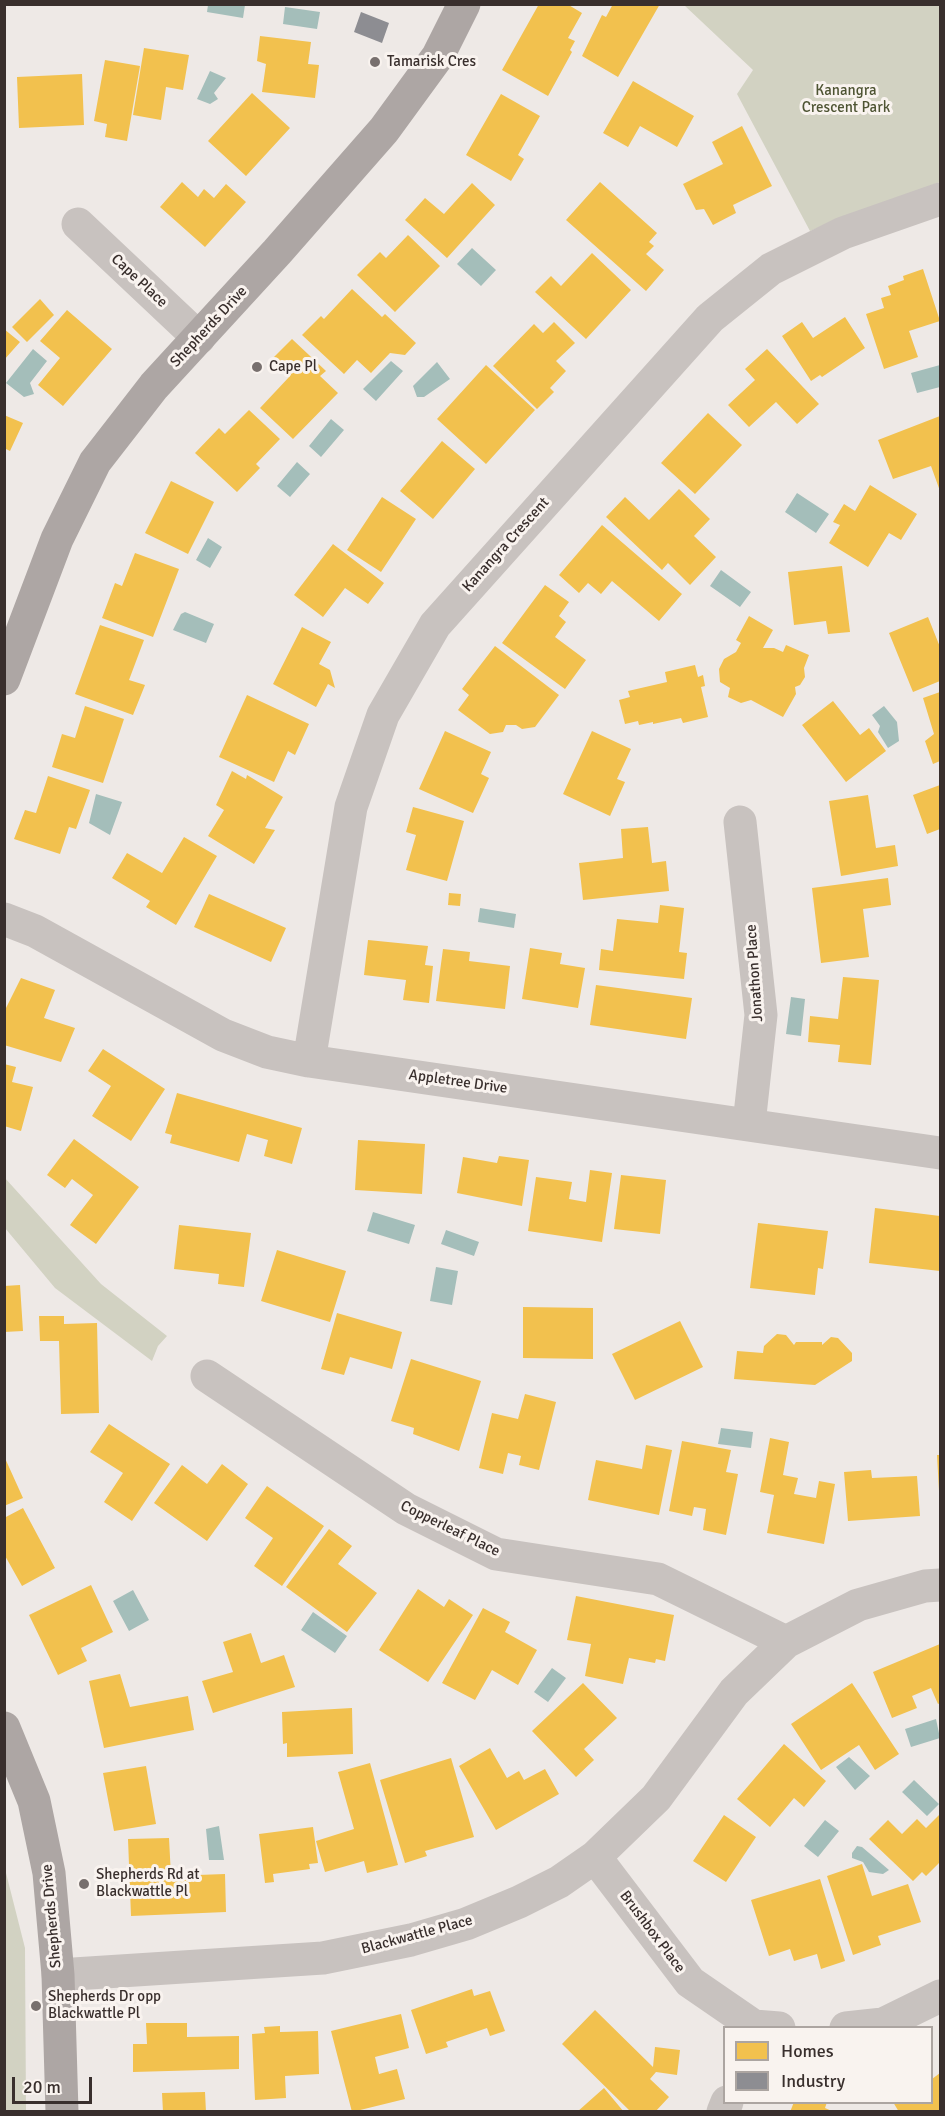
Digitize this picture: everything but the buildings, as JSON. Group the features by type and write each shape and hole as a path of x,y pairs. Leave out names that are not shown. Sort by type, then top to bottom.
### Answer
{"main road":[{"name":"Shepherds Drive","path":"4,679 57,539 95,462 139,404 384,130 438,56 464,4"},
{"name":"Shepherds Drive","path":"4,1728 22,1766 43,1835 52,1903 57,1975 62,2112"}],"street":[{"name":"Kanangra Crescent","path":"309,1061 351,807 382,715 435,624 710,318 782,264 843,233 940,199"},
{"name":"Cape Place","path":"78,224 199,338"},
{"name":"Jonathon Place","path":"740,822 761,1015 749,1124"},
{"name":"Appletree Drive","path":"4,919 35,931 223,1035 267,1052 309,1061 940,1153"},
{"name":"Copperleaf Place","path":"207,1376 406,1509 496,1554 658,1579 786,1642"},
{"name":"Blackwattle Place","path":"57,1975 323,1958 411,1940 466,1924 519,1902 558,1882 595,1857 656,1798 734,1692 786,1642 858,1605 925,1586 940,1585"},
{"name":"Brushbox Place","path":"595,1857 690,1982 760,2026"},
{"path":"865,2026 884,2024 940,1996"}],"green space":[{"name":"Kanangra Crescent Park","path":"684,5 940,5 940,182 810,231 737,94 753,70"},
{"path":"4,1177 101,1284 167,1336 158,1346 152,1361 55,1288 5,1228"},
{"path":"5,1869 25,1948 26,2111 5,2111"}],"water":[{"path":"208,5 245,5 243,18 207,12"},
{"path":"285,7 320,12 317,29 283,24"},
{"path":"210,71 226,78 214,93 218,99 210,104 197,99"},
{"path":"472,248 496,270 481,286 457,264"},
{"path":"33,349 47,361 30,383 34,394 24,397 6,383"},
{"path":"391,361 403,371 376,401 363,389"},
{"path":"437,362 450,379 424,397 417,397 413,386"},
{"path":"940,365 940,387 917,393 911,373"},
{"path":"331,419 344,430 321,457 309,446"},
{"path":"297,462 310,474 290,497 277,486"},
{"path":"797,493 829,514 816,533 785,512"},
{"path":"208,538 222,547 210,568 196,560"},
{"path":"721,570 751,592 740,607 710,586"},
{"path":"185,612 214,624 206,643 173,630 181,614"},
{"path":"884,706 897,722 899,741 888,748 878,732 880,726 872,715"},
{"path":"96,794 122,802 110,835 89,823"},
{"path":"480,908 516,914 514,928 478,922"},
{"path":"791,997 805,999 801,1036 786,1034"},
{"path":"373,1212 415,1225 409,1244 367,1231"},
{"path":"446,1230 479,1242 474,1256 441,1244"},
{"path":"436,1267 458,1271 452,1305 430,1301"},
{"path":"721,1428 753,1432 751,1448 718,1444"},
{"path":"133,1590 149,1620 129,1631 113,1601"},
{"path":"313,1612 347,1636 335,1653 301,1630"},
{"path":"552,1668 566,1678 548,1702 534,1692"},
{"path":"936,1719 940,1738 911,1747 905,1729"},
{"path":"849,1757 870,1776 855,1790 836,1767"},
{"path":"914,1780 939,1804 927,1816 902,1792"},
{"path":"825,1820 839,1831 818,1857 804,1846"},
{"path":"219,1826 224,1860 209,1860 206,1829"},
{"path":"857,1846 862,1847 889,1870 883,1874 869,1872 863,1862 852,1858 852,1853"}],"place":[{"name":"Tamarisk Cres","path":"375,62"},
{"name":"Cape Pl","path":"257,367"},
{"name":"Shepherds Rd at Blackwattle Pl","path":"84,1884"},
{"name":"Shepherds Dr opp Blackwattle Pl","path":"36,2006"}]}
